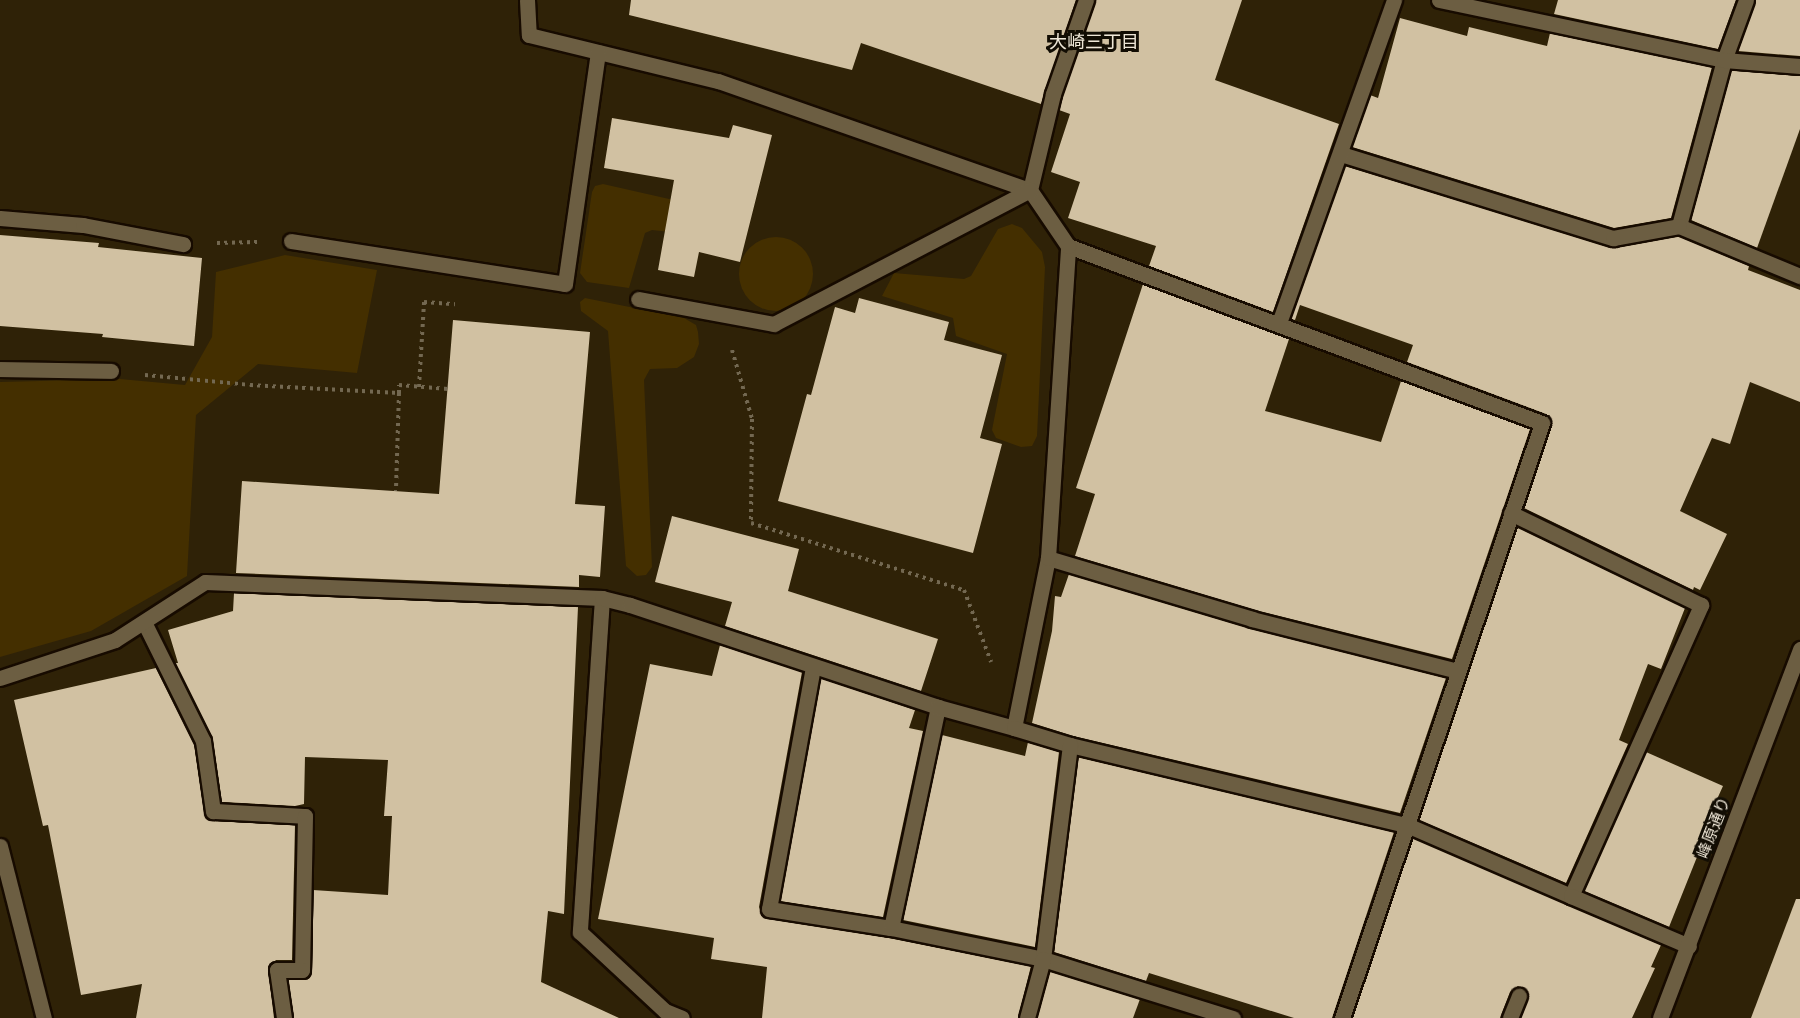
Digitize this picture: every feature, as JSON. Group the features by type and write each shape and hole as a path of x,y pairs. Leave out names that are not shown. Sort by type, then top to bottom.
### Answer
{"street":[{"path":"527,0 529,35 718,81 1030,190 1068,246 1542,423 1342,1018"},
{"path":"638,299 774,324 1030,190 1053,94 1086,0"},
{"path":"1279,323 1394,0"},
{"path":"1439,0 1724,60 1800,66"},
{"path":"1679,226 1724,60 1746,0"},
{"path":"291,241 565,284 598,52"},
{"path":"1341,154 1613,238 1679,226 1800,276"},
{"path":"0,218 83,225 183,244"},
{"path":"1014,728 1048,558 1068,246"},
{"path":"0,369 111,371"},
{"path":"1511,513 1701,605 1571,896"},
{"path":"1048,558 1252,619 1458,671"},
{"path":"0,678 115,640 205,582 602,598 630,605 938,707 1070,745 1407,825 1689,946"},
{"path":"602,598 580,933 666,1011 682,1018"},
{"path":"144,622 203,741 213,811 305,816 302,970 277,970 284,1018"},
{"name":"峰原通り","path":"1660,1018 1800,649"},
{"path":"813,667 769,909 891,928 1043,959 1233,1018"},
{"path":"891,928 938,707"},
{"path":"1027,1018 1043,959 1070,745"},
{"path":"0,846 44,1018"},
{"path":"1510,1018 1520,996"}],"path":[{"path":"183,244 291,241"},
{"path":"419,387 424,302 486,307 489,273"},
{"path":"722,315 752,419 751,523 964,590 991,664"},
{"path":"111,371 250,385 399,393"},
{"path":"396,491 399,385 447,389"}],"shaded area":[{"path":"603,184 678,201 670,232 652,230 645,233 629,288 587,282 580,273 592,192 595,186"},
{"path":"1012,224 1022,228 1042,252 1045,267 1037,436 1032,446 1021,447 996,438 992,430 1007,354 956,336 953,318 882,296 894,273 964,279 971,276 998,229"},
{"path":"776,237 790,240 802,248 810,260 813,274 810,288 802,300 790,308 776,311 762,308 750,300 742,288 739,274 742,260 750,248 762,240"},
{"path":"285,255 377,270 357,373 258,364 196,415 187,576 91,631 0,657 0,382 120,379 185,385 212,337 216,272"},
{"path":"585,298 684,318 696,325 698,332 699,344 694,357 677,368 650,369 644,380 652,567 646,575 637,576 626,566 608,331 581,311 580,302"}],"building":[{"path":"631,0 1076,0 1041,104 861,43 852,70 629,15"},
{"path":"1096,0 1242,0 1215,80 1339,124 1273,312 1149,266 1156,246 1068,218 1080,182 1051,172 1070,114 1059,110 1062,97"},
{"path":"1558,0 1736,0 1718,49 1554,14"},
{"path":"1756,0 1800,0 1800,56 1738,51"},
{"path":"1400,18 1467,36 1469,27 1547,46 1550,33 1712,67 1671,218 1614,228 1352,147 1370,95 1378,98"},
{"path":"1731,70 1800,76 1800,129 1757,248 1691,220"},
{"path":"612,118 729,138 733,125 772,135 740,262 699,252 694,277 658,270 674,180 604,168"},
{"path":"1345,166 1610,247 1678,236 1749,266 1748,270 1800,290 1800,402 1750,382 1730,444 1712,438 1680,511 1727,534 1700,590 1694,587 1693,590 1524,508 1551,426 1551,421 1546,414 1407,362 1413,345 1300,305 1295,320 1291,319"},
{"path":"0,235 99,243 98,247 202,258 194,346 102,337 103,334 0,326"},
{"path":"1143,284 1289,339 1265,411 1381,442 1401,381 1530,429 1452,659 1255,610 1075,556 1095,494 1076,488"},
{"path":"859,298 949,322 944,340 1002,355 980,438 1002,444 973,553 778,501 807,394 811,395 835,307 855,313"},
{"path":"453,320 590,332 575,504 605,506 600,577 579,575 579,587 236,573 242,481 439,494"},
{"path":"672,516 799,549 788,591 938,639 921,691 725,626 732,602 655,582"},
{"path":"1517,527 1685,608 1661,669 1648,664 1619,740 1628,744 1566,883 1419,820"},
{"path":"1069,574 1250,628 1446,678 1400,813 1073,736 1032,723 1052,631 1055,596 1061,597"},
{"path":"234,593 578,607 564,914 548,911 541,982 619,1018 294,1018 288,980 306,979 312,971 313,890 388,895 392,816 384,816 388,760 305,757 304,804 295,806 222,802 212,737 175,663 178,663 168,630 233,611"},
{"path":"720,645 802,672 759,907 762,916 1031,966 1018,1018 762,1018 767,967 711,959 714,938 598,919 650,664 712,676"},
{"path":"156,668 194,744 205,817 212,821 295,825 292,960 276,960 268,967 274,1018 136,1018 142,984 81,995 48,825 43,826 14,700"},
{"path":"821,678 915,710 909,728 923,731 883,917 780,901"},
{"path":"942,735 1025,756 1028,742 1059,752 1035,947 903,920"},
{"path":"1646,752 1723,786 1694,850 1699,852 1669,927 1584,891"},
{"path":"1078,757 1394,832 1332,1018 1294,1018 1149,973 1146,981 1054,952"},
{"path":"1413,838 1661,945 1651,967 1655,968 1632,1018 1521,1018 1529,995 1526,990 1518,986 1510,992 1500,1018 1352,1018"},
{"path":"1796,899 1800,899 1800,1018 1751,1018"},
{"path":"1050,971 1140,999 1133,1018 1037,1018"}],"district":[{"name":"大崎三丁目","path":"1094,42"}]}
